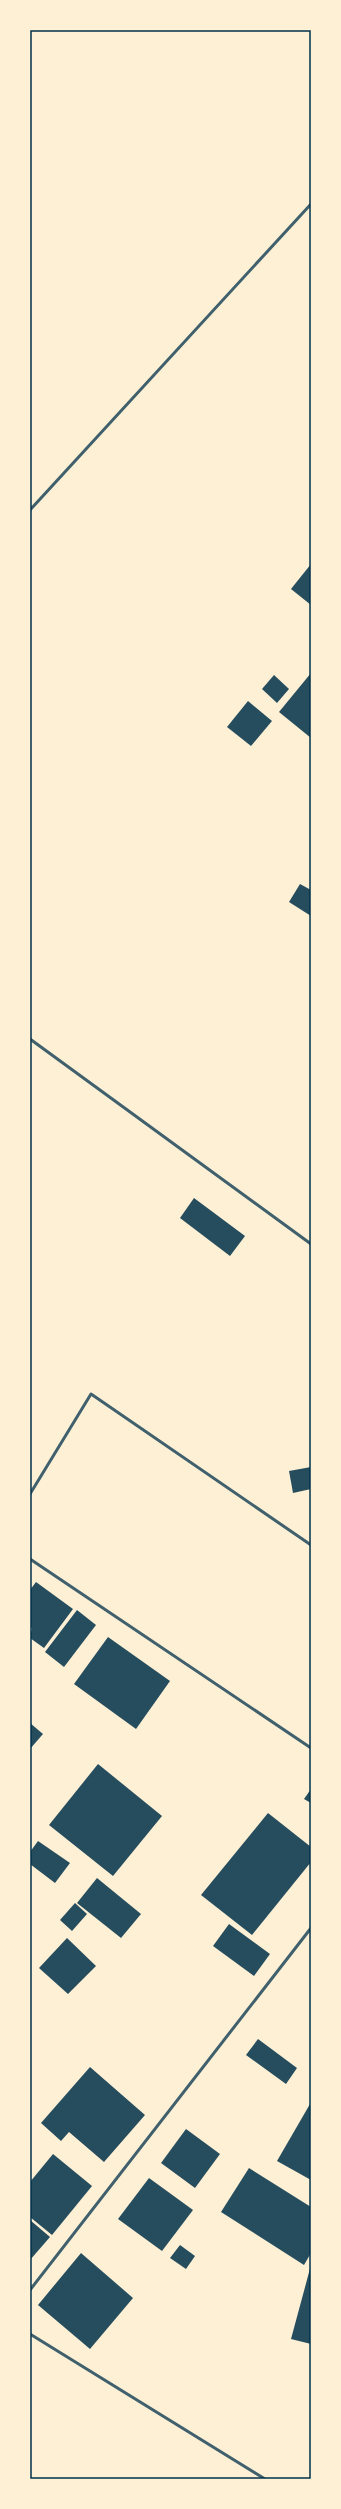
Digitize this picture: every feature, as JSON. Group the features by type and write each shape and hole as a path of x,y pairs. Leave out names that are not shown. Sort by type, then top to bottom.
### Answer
{"lane":[{"path":"30,510 311,204"},
{"path":"30,1039 311,1244"},
{"path":"30,1494 91,1394 311,1545"},
{"path":"30,1559 311,1748"},
{"path":"30,2290 311,1928"},
{"path":"30,2334 266,2479"}],"building":[{"path":"311,564 311,605 291,589"},
{"path":"311,673 311,738 279,712"},
{"path":"274,675 289,689 277,703 262,689"},
{"path":"248,701 272,721 251,746 227,727"},
{"path":"300,884 311,890 311,916 289,902"},
{"path":"194,1198 245,1236 230,1256 180,1218"},
{"path":"311,1467 311,1489 293,1493 289,1471"},
{"path":"36,1582 73,1609 44,1648 30,1638 32,1628 30,1627 30,1590"},
{"path":"77,1610 96,1625 64,1667 45,1652"},
{"path":"108,1637 170,1681 136,1729 74,1684"},
{"path":"30,1723 43,1734 30,1749"},
{"path":"98,1764 162,1816 113,1876 49,1825"},
{"path":"311,1789 311,1803 304,1799"},
{"path":"268,1813 311,1847 311,1862 252,1935 201,1895"},
{"path":"38,1841 70,1863 55,1883 30,1864 30,1852"},
{"path":"97,1878 141,1914 121,1938 77,1903"},
{"path":"75,1903 87,1914 72,1931 60,1920"},
{"path":"229,1924 270,1954 254,1976 213,1946"},
{"path":"67,1938 96,1966 68,1994 39,1968"},
{"path":"258,2039 297,2068 286,2084 246,2055"},
{"path":"90,2067 145,2115 104,2162 69,2132 61,2141 41,2123"},
{"path":"310,2104 311,2105 311,2180 277,2161"},
{"path":"186,2129 220,2154 195,2188 161,2163"},
{"path":"53,2154 92,2186 52,2235 30,2217 30,2182"},
{"path":"249,2168 311,2207 311,2253 304,2265 221,2212"},
{"path":"149,2178 193,2210 162,2251 118,2219"},
{"path":"30,2220 50,2237 30,2260"},
{"path":"180,2245 195,2256 186,2269 170,2258"},
{"path":"81,2253 133,2298 90,2349 38,2305"},
{"path":"311,2265 311,2344 291,2339"}]}
